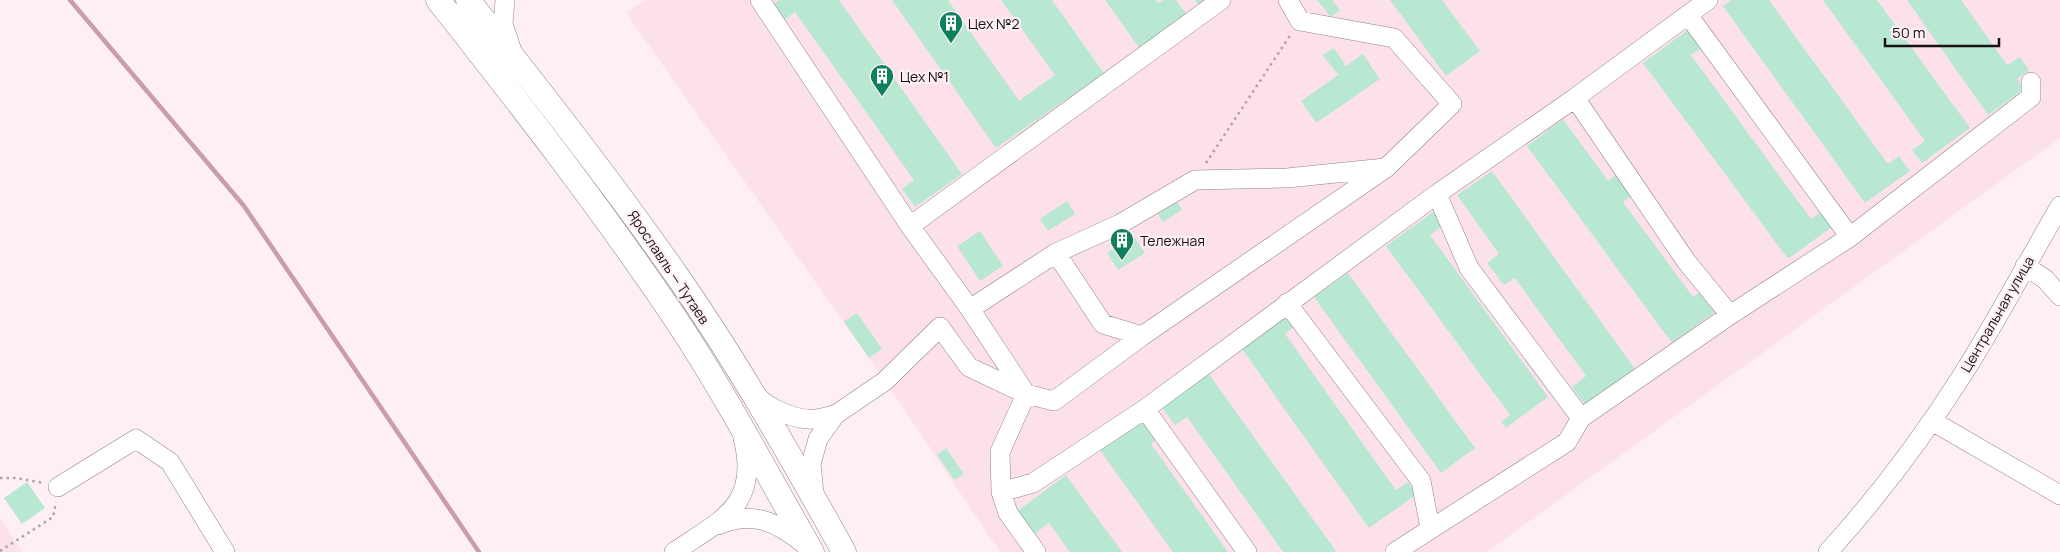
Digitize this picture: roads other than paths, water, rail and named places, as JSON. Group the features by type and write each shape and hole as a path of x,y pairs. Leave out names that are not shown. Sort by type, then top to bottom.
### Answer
{"main road":[{"name":"Ярославль — Тутаев","path":"438,0 597,205 676,319 740,425 810,550"},
{"name":"Ярославль — Тутаев","path":"468,0 615,189 670,267 746,383 844,552"}],"street":[{"path":"505,0 503,24 516,61"},
{"path":"760,0 910,226 970,309 1026,394"},
{"path":"910,226 1221,0"},
{"path":"814,498 811,464 818,439 835,415 885,381 940,327 969,367 1026,394 1054,401 1142,336 1386,168 1452,104 1394,38 1300,21 1288,0"},
{"path":"1001,492 1034,483 1145,409 1437,194 1575,98 1708,0"},
{"path":"1688,15 1850,237"},
{"path":"1395,552 1567,442 1581,418 1730,315 1850,237 2031,97 2031,82"},
{"path":"1575,98 1686,261 1730,315"},
{"path":"970,309 1056,253 1120,224 1195,180 1287,178 1386,168"},
{"path":"1437,194 1469,268 1581,418"},
{"name":"Центральная улица","path":"1828,552 1892,475 1932,421 1964,373 2060,206"},
{"path":"1056,253 1103,324 1142,336"},
{"path":"2025,266 2045,279 2060,296"},
{"path":"1288,303 1421,481 1430,528"},
{"path":"746,383 763,404 785,413 814,420 835,415"},
{"path":"1026,394 1000,452 1001,492 1008,513 1036,552"},
{"path":"1145,409 1247,552"},
{"path":"1932,421 2060,495"},
{"path":"674,552 732,511 742,497 748,479 748,461 740,425"},
{"path":"58,487 136,439 170,462 225,552"},
{"path":"710,528 727,521 746,518 768,521 785,528 810,550"}],"waterway":[{"path":"70,0 244,206 479,552"}],"place":[{"name":"Цех №2","path":"951,44"},
{"name":"Цех №1","path":"882,97"},
{"name":"Тележная","path":"1122,261"}]}
